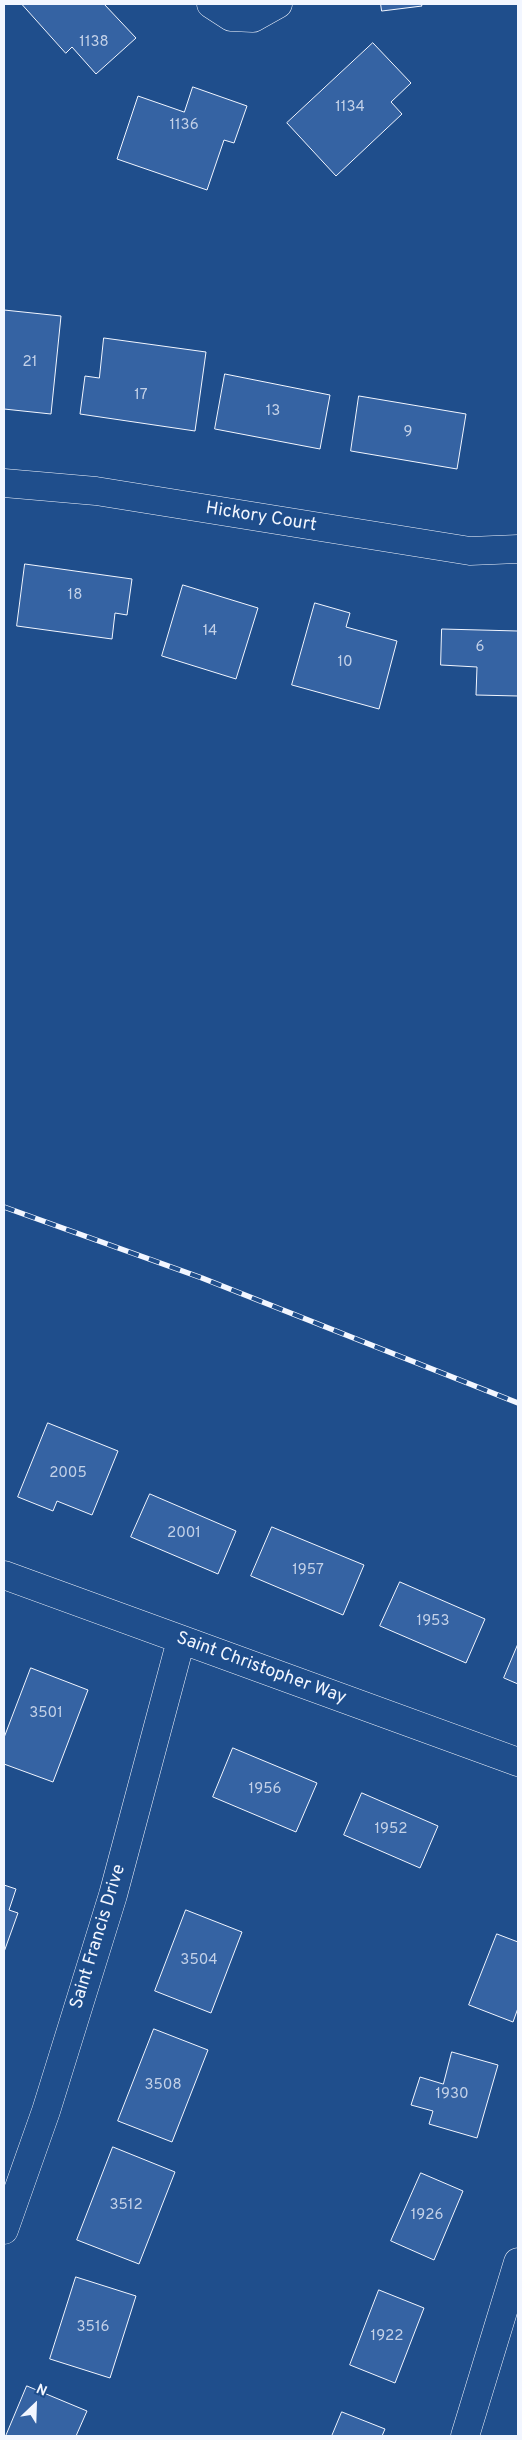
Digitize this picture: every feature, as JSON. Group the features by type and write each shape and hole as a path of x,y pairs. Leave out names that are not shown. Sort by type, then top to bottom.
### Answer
{"street":[{"path":"211,4 230,17 253,18 278,4"},
{"name":"Hickory Court","path":"4,483 96,491 470,551 518,549"},
{"name":"Saint Christopher Way","path":"4,1575 518,1762"},
{"name":"Saint Francis Drive","path":"4,2230 46,2111 113,1894 181,1640"},
{"path":"465,2436 518,2262"}],"building":[{"path":"22,4 104,4 136,38 96,74 72,47 66,53"},
{"path":"381,4 421,4 422,6 382,11"},
{"path":"373,43 411,83 391,102 402,114 336,176 287,123"},
{"path":"193,87 247,106 234,143 224,140 207,190 117,159 138,96 184,112"},
{"path":"4,310 61,316 51,414 4,409"},
{"path":"104,338 206,352 195,431 80,414 85,376 99,378"},
{"path":"225,374 330,395 320,449 215,429"},
{"path":"359,396 466,414 457,469 351,451"},
{"path":"25,564 132,579 127,615 115,613 112,639 17,626"},
{"path":"183,585 258,608 236,679 162,656"},
{"path":"315,603 350,613 346,627 397,641 379,709 292,685"},
{"path":"442,629 518,631 518,696 476,695 477,667 441,665"},
{"path":"48,1423 118,1451 92,1515 57,1501 53,1511 18,1497"},
{"path":"150,1494 236,1531 218,1574 131,1537"},
{"path":"272,1527 364,1565 343,1615 251,1576"},
{"path":"400,1582 485,1619 466,1663 380,1626"},
{"path":"518,1644 518,1684 504,1678"},
{"path":"31,1668 88,1690 53,1782 4,1764 4,1738"},
{"path":"233,1748 317,1783 296,1832 213,1797"},
{"path":"362,1793 438,1826 420,1868 344,1835"},
{"path":"4,1885 16,1889 9,1910 18,1913 4,1952"},
{"path":"186,1910 242,1932 211,2013 155,1991"},
{"path":"497,1934 518,1942 518,2008 513,2022 469,2005"},
{"path":"154,2029 208,2050 172,2142 118,2121"},
{"path":"452,2052 498,2065 477,2138 429,2124 433,2111 411,2105 420,2077 443,2084"},
{"path":"113,2147 175,2172 139,2264 77,2240"},
{"path":"421,2173 463,2191 434,2260 391,2241"},
{"path":"76,2277 136,2296 110,2378 50,2359"},
{"path":"379,2290 424,2308 395,2383 350,2365"},
{"path":"27,2386 87,2411 76,2436 6,2436"},
{"path":"342,2412 385,2429 382,2436 332,2436"}],"railway":[{"path":"4,1207 202,1278 518,1403"}]}
